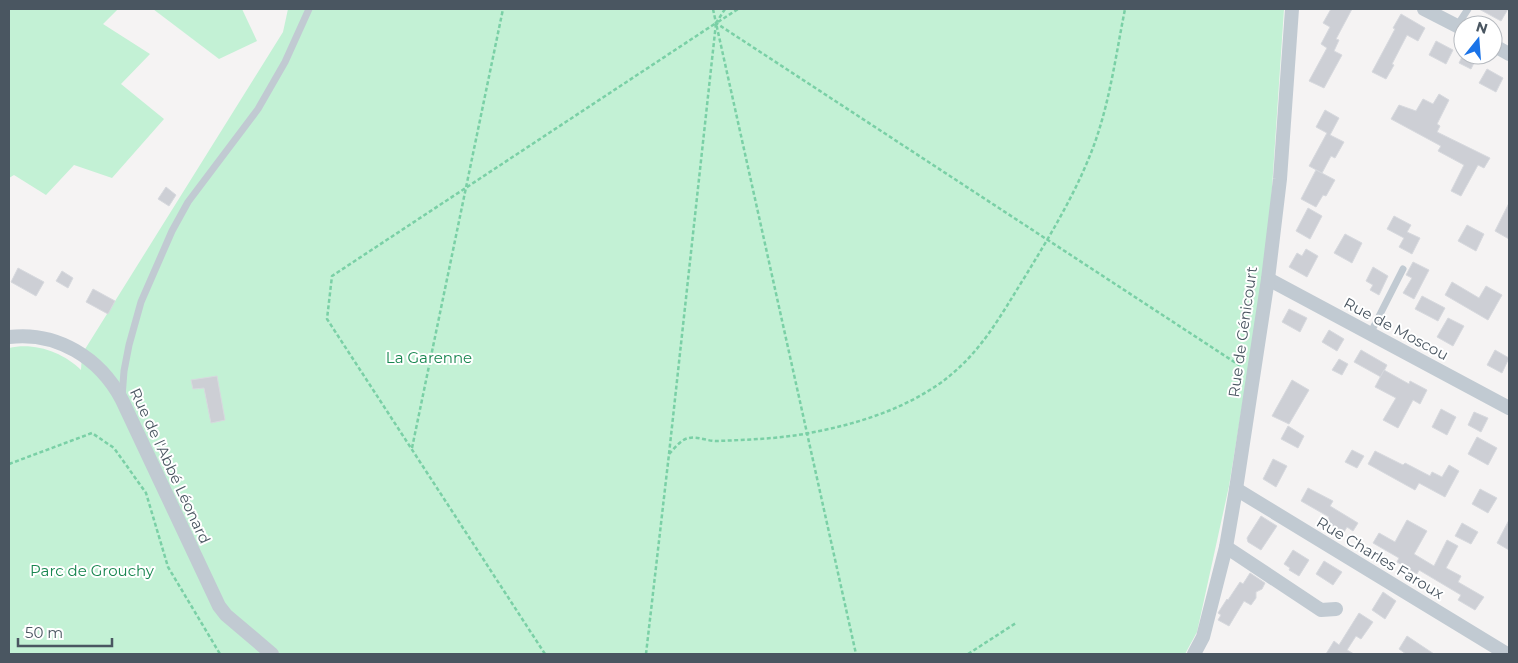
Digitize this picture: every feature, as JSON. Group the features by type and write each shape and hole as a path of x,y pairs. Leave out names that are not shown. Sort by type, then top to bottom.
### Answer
{"street":[{"name":"Rue de Génicourt","path":"1194,654 1204,636 1226,547 1268,279 1280,179 1292,9"},
{"path":"1424,9 1453,24"},
{"name":"Rue de Moscou","path":"1268,279 1509,408"},
{"name":"Rue de l'Abbé Léonard","path":"9,337 40,337 69,347 97,366 115,387 218,606 272,654"},
{"name":"Rue Charles Faroux","path":"1236,489 1507,654"},
{"path":"1226,547 1321,610 1336,610"}],"lane":[{"path":"122,400 127,353 141,302 172,231 188,202 258,109 285,62 309,9"},
{"path":"1370,334 1403,269"}],"path":[{"path":"411,449 503,9"},
{"path":"713,9 856,654"},
{"path":"646,654 716,23 725,9"},
{"path":"545,654 327,319 332,276 738,9"},
{"path":"669,454 682,441 690,437 713,441 771,439 807,433 869,418 902,405 936,386 966,361 987,337 1048,239 1094,145 1112,80 1125,9"},
{"path":"716,23 1243,368"},
{"path":"9,464 92,433 114,448 146,493 168,567 220,654"},
{"path":"968,654 1016,623"}],"green space":[{"path":"9,9 118,9 103,24 150,54 121,84 164,119 112,178 74,165 46,195 14,175 9,178"},
{"path":"153,9 242,9 257,41 219,59"},
{"name":"La Garenne","path":"288,9 1284,9 1271,203 1263,278 1229,486 1197,632 1185,654 9,654 9,348 28,346 48,350 66,358 81,370 82,354 283,32"}],"building":[{"path":"1331,9 1352,9 1336,39 1339,40 1334,51 1342,55 1324,88 1309,81 1327,48 1321,44 1330,27 1323,23"},
{"path":"1479,9 1508,9 1503,18 1503,15 1490,15"},
{"path":"1401,14 1425,28 1418,41 1407,35 1386,79 1372,72"},
{"path":"1436,41 1453,50 1446,64 1429,55"},
{"path":"1463,65 1473,65 1471,69"},
{"path":"1487,69 1503,78 1496,92 1479,83"},
{"path":"1439,94 1449,100 1437,124 1440,126 1437,132 1490,158 1484,168 1478,165 1461,196 1451,191 1464,165 1438,151 1441,146 1391,119 1399,105 1416,111 1423,99 1433,104"},
{"path":"1325,110 1339,118 1330,135 1344,142 1335,158 1331,156 1322,173 1309,166 1327,133 1316,127"},
{"path":"1316,170 1335,180 1326,196 1323,195 1316,207 1301,199"},
{"path":"166,187 176,195 169,206 158,199"},
{"path":"1509,203 1509,239 1495,231"},
{"path":"1308,208 1322,216 1310,239 1296,231"},
{"path":"1394,216 1411,225 1407,232 1420,238 1412,254 1399,247 1404,238 1387,229"},
{"path":"1467,225 1484,234 1476,251 1458,241"},
{"path":"1345,234 1362,243 1352,263 1334,253"},
{"path":"1306,249 1318,256 1307,277 1289,267 1297,253 1302,256"},
{"path":"1413,262 1429,270 1414,299 1403,293 1412,278 1406,275"},
{"path":"1373,267 1388,276 1379,295 1370,290 1373,285 1366,281"},
{"path":"18,268 44,282 36,296 11,282"},
{"path":"62,271 73,278 68,288 56,281"},
{"path":"1452,282 1479,298 1486,286 1502,295 1488,320 1445,295"},
{"path":"93,289 115,301 108,314 86,302"},
{"path":"1422,296 1445,308 1438,321 1415,309"},
{"path":"1289,309 1307,318 1300,332 1282,322"},
{"path":"1448,318 1464,326 1453,346 1437,337"},
{"path":"1329,330 1344,339 1337,351 1322,342"},
{"path":"1361,350 1387,365 1381,377 1354,362"},
{"path":"1495,350 1509,358 1502,373 1487,365"},
{"path":"1339,359 1348,364 1342,375 1332,370"},
{"path":"1384,370 1409,384 1410,381 1427,390 1420,404 1413,400 1398,428 1383,420 1396,398 1375,387"},
{"path":"217,376 225,420 211,423 204,388 193,389 191,380"},
{"path":"1292,380 1309,390 1289,424 1272,416"},
{"path":"1441,409 1456,417 1447,435 1432,427"},
{"path":"1474,412 1488,418 1481,432 1468,425"},
{"path":"1288,426 1304,436 1298,448 1281,439"},
{"path":"1477,437 1497,448 1488,465 1468,454"},
{"path":"1352,450 1364,456 1357,468 1345,462"},
{"path":"1375,451 1430,476 1432,472 1442,477 1449,465 1459,471 1445,497 1419,483 1415,490 1368,464"},
{"path":"1273,459 1287,466 1276,487 1263,479"},
{"path":"1308,488 1333,501 1330,506 1358,523 1353,531 1347,527 1344,532 1326,522 1329,517 1301,501"},
{"path":"1480,489 1497,498 1488,513 1472,504"},
{"path":"1261,516 1277,526 1261,550 1248,542 1247,538"},
{"path":"1407,520 1427,531 1414,554 1434,566 1447,540 1458,546 1446,568 1461,576 1458,582 1484,597 1475,610 1458,600 1461,595 1419,570 1417,574 1397,562 1399,558 1373,543 1379,533 1395,542"},
{"path":"1509,520 1509,550 1497,543"},
{"path":"1462,523 1478,532 1471,544 1455,536"},
{"path":"1293,550 1309,560 1299,576 1289,570 1290,568 1284,564"},
{"path":"1324,561 1342,572 1333,585 1316,574"},
{"path":"1250,573 1265,583 1262,589 1256,592 1256,598 1251,605 1244,601 1229,626 1218,620 1221,615 1218,613 1240,582 1243,584"},
{"path":"1383,592 1396,601 1385,619 1372,610"},
{"path":"1359,613 1373,622 1361,639 1356,636 1347,650 1354,654 1326,654 1334,641 1339,645"},
{"path":"1407,636 1434,654 1406,654 1399,649"}],"park label":[{"name":"Parc de Grouchy","path":"92,571"}]}
